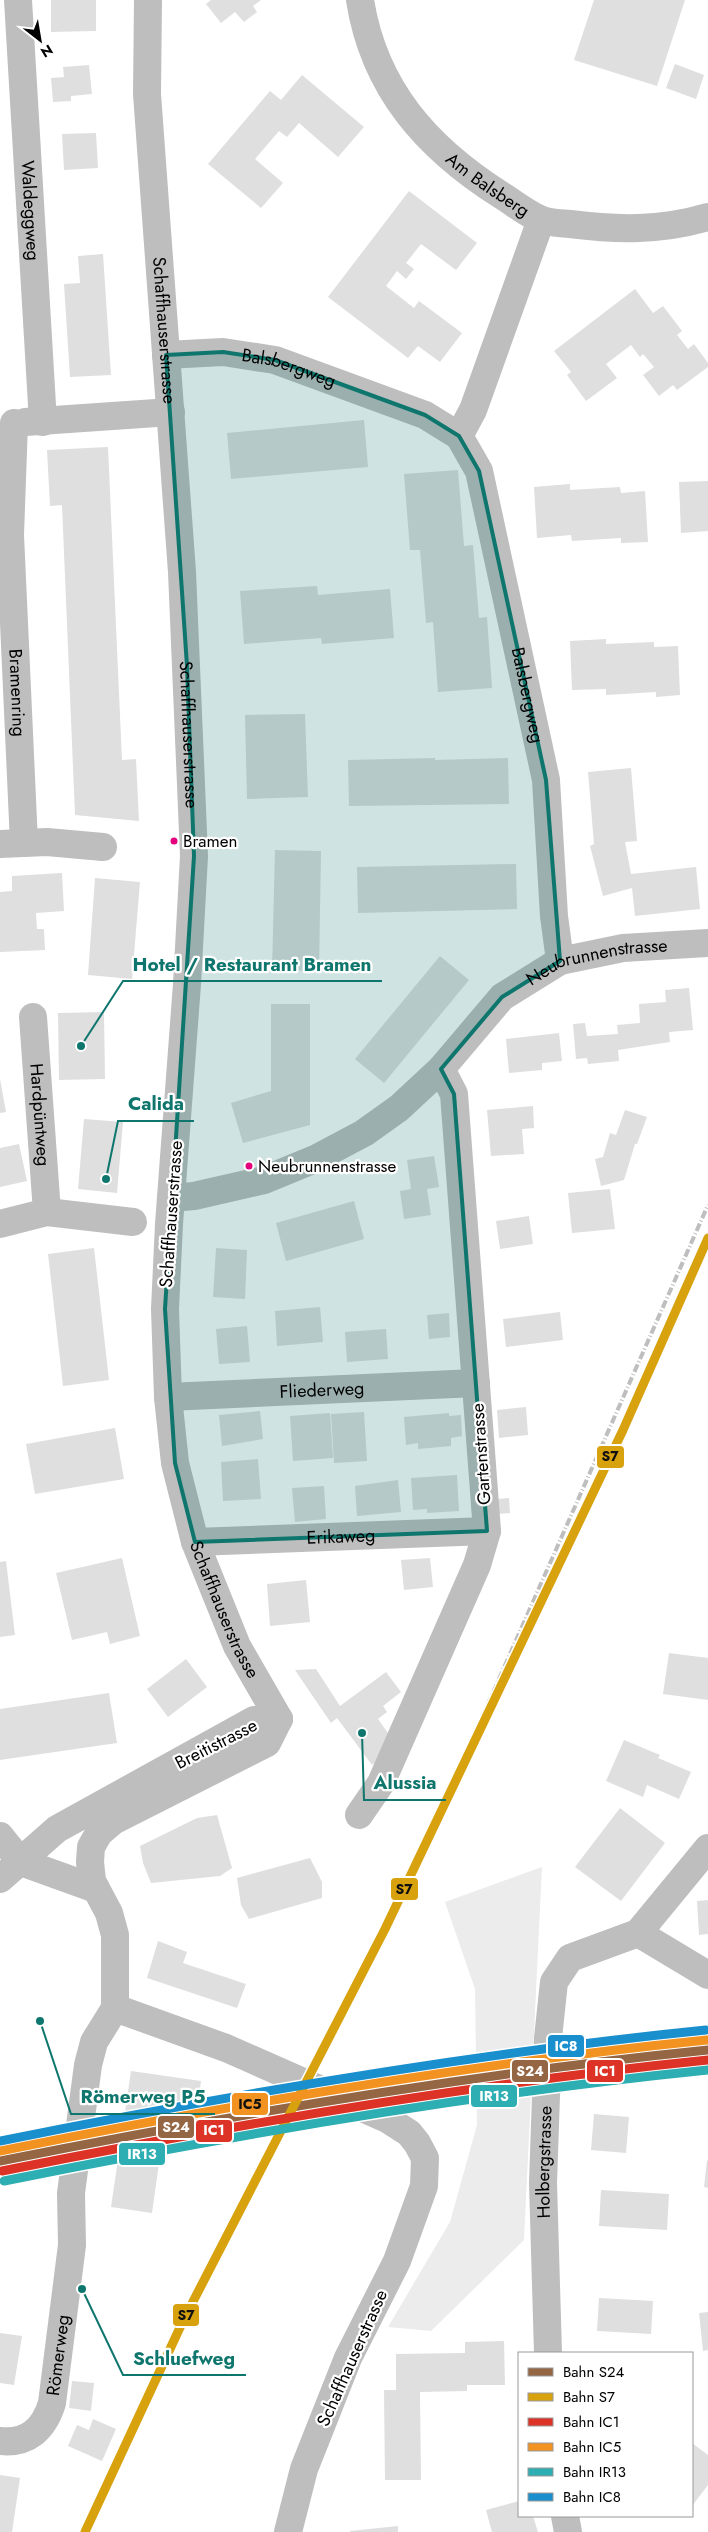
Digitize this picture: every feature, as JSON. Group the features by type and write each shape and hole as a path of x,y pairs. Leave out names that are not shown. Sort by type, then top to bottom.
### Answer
{"street":[{"name":"Waldeggweg","path":"18,0 43,422"},
{"name":"Schaffhauserstrasse","path":"148,0 147,94 188,675 194,856 165,1309 168,1397 175,1463 195,1542 237,1646 279,1719"},
{"name":"Am Balsberg","path":"360,0 370,46 383,74 400,103 421,130 479,181 541,220 624,229 660,227 708,217"},
{"path":"459,436 473,410 541,220"},
{"name":"Balsbergweg","path":"166,355 223,352 275,360 425,415 459,436 479,471 546,780 554,916 560,961"},
{"name":"Bramenring","path":"103,848 47,842 12,843 10,535 7,423 170,412"},
{"name":"Neubrunnenstrasse","path":"171,1198 207,1194 264,1180 315,1159 364,1133 392,1113 441,1069 502,997 560,961 623,948 708,943"},
{"name":"Hardpüntweg","path":"33,1017 47,1212"},
{"name":"Gartenstrasse","path":"359,1815 381,1784 477,1565 487,1531 454,1094 441,1069"},
{"path":"0,1224 47,1212 134,1222"},
{"name":"Fliederweg","path":"168,1397 476,1383"},
{"name":"Erikaweg","path":"195,1542 487,1531"},
{"name":"Breitistrasse","path":"0,1879 57,1829 254,1720 279,1719 267,1743 113,1821 99,1833 91,1847 90,1862 90,1873 96,1889"},
{"path":"0,1836 21,1862 96,1889 109,1913 115,1935 115,2008"},
{"path":"708,1848 638,1933 708,1975"},
{"name":"Holbergstrasse","path":"548,2352 542,2183 548,2038 554,1982 570,1958 638,1933"},
{"name":"Schaffhauserstrasse","path":"115,2008 226,2048 387,2119 409,2133 417,2142 425,2158 424,2186 397,2261 348,2358 327,2410 304,2469 288,2532"},
{"name":"Römerweg","path":"0,2441 24,2440 33,2434 42,2426 52,2403 72,2245 71,2193 88,2065 94,2042 115,2008"},
{"path":"565,2517 568,2532"}],"highlighted area":[{"path":"223,352 275,360 425,415 459,436 479,471 546,780 560,961 502,997 441,1069 454,1094 487,1531 195,1542 175,1463 165,1309 194,856 187,666 166,355"}],"shaded area":[{"path":"542,1867 524,2240 431,2331 388,2327 450,2222 477,2125 475,1989 445,1902"}],"building":[{"path":"51,0 96,0 96,31 51,32"},
{"path":"211,0 261,0 253,6 257,12 244,22 235,12 221,23 206,4"},
{"path":"594,0 685,0 657,86 574,60"},
{"path":"675,64 704,75 696,99 666,88"},
{"path":"89,65 92,94 71,96 71,101 53,102 51,78 64,77 63,67"},
{"path":"302,75 364,127 338,157 299,123 287,137 279,131 255,159 283,183 261,208 208,164 270,91 281,100"},
{"path":"96,133 98,168 64,170 62,134"},
{"path":"409,191 477,243 456,270 421,244 406,263 414,269 406,279 397,271 386,286 414,308 419,301 462,333 440,362 418,346 408,358 328,297"},
{"path":"103,254 111,375 70,377 64,284 80,283 78,256"},
{"path":"635,289 653,313 663,306 682,331 677,335 688,349 694,344 708,363 708,367 677,390 673,385 659,396 643,375 654,367 643,354 640,357 631,345 606,364 617,378 586,401 567,375 571,372 554,351"},
{"path":"364,420 368,467 231,479 227,433"},
{"path":"108,447 122,760 136,759 139,821 75,815 62,505 50,506 47,450"},
{"path":"458,470 464,546 473,545 479,618 487,617 492,688 438,692 433,622 426,623 420,550 410,550 404,474"},
{"path":"708,481 708,531 681,533 679,482"},
{"path":"570,484 570,490 620,487 621,493 645,491 648,542 621,543 621,538 572,541 571,535 537,538 534,487"},
{"path":"317,586 318,595 390,589 394,638 322,644 321,638 244,644 240,591"},
{"path":"606,639 606,644 654,642 654,647 678,646 680,695 656,697 656,692 606,695 606,689 572,690 570,641"},
{"path":"305,714 308,797 247,799 245,715"},
{"path":"435,758 435,760 508,758 509,804 349,806 348,760"},
{"path":"631,768 637,841 625,842 631,874 696,867 700,909 635,916 632,888 603,896 590,846 594,844 588,772"},
{"path":"275,850 321,851 319,971 272,970"},
{"path":"516,864 517,909 358,913 357,867"},
{"path":"62,873 64,911 36,913 37,929 44,929 45,950 0,952 0,892 12,891 12,876"},
{"path":"95,878 140,882 132,979 88,975"},
{"path":"440,956 469,980 384,1083 355,1059"},
{"path":"689,988 693,1030 669,1032 670,1042 618,1050 619,1061 588,1064 587,1058 576,1059 573,1024 585,1023 587,1036 618,1034 617,1025 640,1023 639,1004 666,1002 665,990"},
{"path":"271,1004 310,1004 310,1125 243,1143 231,1103 271,1091"},
{"path":"104,1012 105,1079 59,1080 58,1013"},
{"path":"559,1033 562,1061 542,1063 542,1070 509,1073 506,1039"},
{"path":"0,1079 6,1112 0,1113"},
{"path":"533,1106 534,1128 522,1129 524,1154 491,1156 487,1110"},
{"path":"625,1110 647,1117 637,1144 635,1144 624,1180 601,1186 595,1159 603,1157 610,1133 616,1135"},
{"path":"84,1119 123,1122 117,1193 78,1189"},
{"path":"19,1144 27,1181 0,1187 0,1148"},
{"path":"434,1156 439,1187 427,1189 431,1215 404,1219 400,1191 411,1189 407,1160"},
{"path":"610,1189 615,1229 572,1233 568,1193"},
{"path":"354,1201 364,1239 286,1261 276,1223"},
{"path":"529,1216 533,1244 500,1249 496,1221"},
{"path":"94,1248 109,1380 63,1386 48,1254"},
{"path":"216,1248 247,1250 245,1299 213,1297"},
{"path":"320,1307 323,1342 277,1346 275,1311"},
{"path":"560,1312 563,1340 506,1347 503,1319"},
{"path":"449,1313 450,1337 429,1339 427,1315"},
{"path":"247,1326 250,1362 219,1364 216,1329"},
{"path":"386,1329 388,1359 347,1362 345,1332"},
{"path":"526,1407 528,1435 499,1438 497,1410"},
{"path":"260,1411 263,1439 222,1446 219,1415"},
{"path":"364,1412 367,1461 334,1463 331,1414"},
{"path":"330,1413 333,1458 293,1461 290,1416"},
{"path":"449,1413 449,1416 461,1415 462,1436 451,1438 451,1446 418,1449 418,1443 406,1445 404,1417"},
{"path":"115,1428 124,1479 35,1494 26,1444"},
{"path":"258,1459 261,1499 223,1501 221,1462"},
{"path":"457,1475 459,1511 427,1513 427,1509 413,1510 411,1478"},
{"path":"398,1480 401,1512 357,1516 355,1486"},
{"path":"324,1486 326,1519 295,1522 292,1488"},
{"path":"509,1498 510,1513 498,1514 497,1499"},
{"path":"122,1558 140,1636 110,1644 107,1632 72,1640 56,1573"},
{"path":"430,1558 433,1587 404,1590 401,1560"},
{"path":"6,1561 15,1635 0,1637 0,1562"},
{"path":"306,1580 310,1622 270,1626 267,1584"},
{"path":"669,1653 708,1658 708,1700 663,1694"},
{"path":"186,1659 207,1687 168,1717 147,1689"},
{"path":"316,1669 340,1706 386,1672 401,1692 383,1706 387,1712 378,1719 393,1740 387,1754 372,1765 337,1718 331,1723 295,1670"},
{"path":"109,1693 117,1743 0,1760 0,1709"},
{"path":"624,1740 660,1755 658,1758 691,1772 679,1799 647,1785 643,1797 606,1781"},
{"path":"620,1808 665,1843 621,1901 575,1867"},
{"path":"217,1815 232,1868 220,1876 151,1883 143,1863 140,1846 197,1818"},
{"path":"310,1858 322,1882 322,1898 249,1919 241,1905 237,1878"},
{"path":"708,1900 708,1934 699,1935 697,1901"},
{"path":"158,1941 187,1952 183,1963 246,1984 237,2008 147,1978"},
{"path":"589,2042 624,2042 624,2079 589,2079"},
{"path":"131,2071 201,2081 197,2111 167,2107 152,2213 111,2207"},
{"path":"594,2114 629,2117 626,2153 591,2150"},
{"path":"708,2161 708,2188 704,2187"},
{"path":"601,2190 669,2194 667,2230 599,2226"},
{"path":"599,2298 653,2301 651,2334 597,2331"},
{"path":"708,2312 708,2350 703,2351 699,2313"},
{"path":"0,2333 22,2336 14,2385 0,2383"},
{"path":"504,2341 505,2385 467,2385 467,2391 420,2392 421,2480 385,2480 384,2390 396,2390 396,2354 465,2353 465,2342"},
{"path":"72,2381 94,2383 91,2411 69,2408"},
{"path":"93,2419 116,2429 102,2461 68,2446 77,2425 89,2430"},
{"path":"693,2444 708,2455 708,2485 693,2505"},
{"path":"0,2475 20,2478 12,2532 0,2532"},
{"path":"518,2501 518,2517 533,2517 538,2532 492,2532 486,2510"},
{"path":"398,2526 398,2532 350,2532 350,2531"}],"railway":[{"path":"431,1833 708,1205"}],"rail line":[{"name":"S7","path":"85,2532 183,2321 385,1929 623,1430 708,1238"},
{"name":"IC8","path":"0,2141 176,2107 440,2063 706,2030"},
{"name":"IC5","path":"0,2151 176,2117 440,2073 707,2040"},
{"name":"S24","path":"0,2161 176,2127 441,2083 708,2050"},
{"name":"IC1","path":"2,2171 178,2137 442,2093 708,2060"},
{"name":"IR13","path":"4,2181 179,2147 354,2117 531,2091 708,2070"}],"place":[{"name":"Bramen","path":"174,841"},
{"name":"Hotel / Restaurant Bramen","path":"81,1046"},
{"name":"Neubrunnenstrasse","path":"249,1166"},
{"name":"Calida","path":"106,1179"},
{"name":"Alussia","path":"362,1733"},
{"name":"Römerweg P5","path":"40,2021"},
{"name":"Schluefweg","path":"82,2289"}]}
